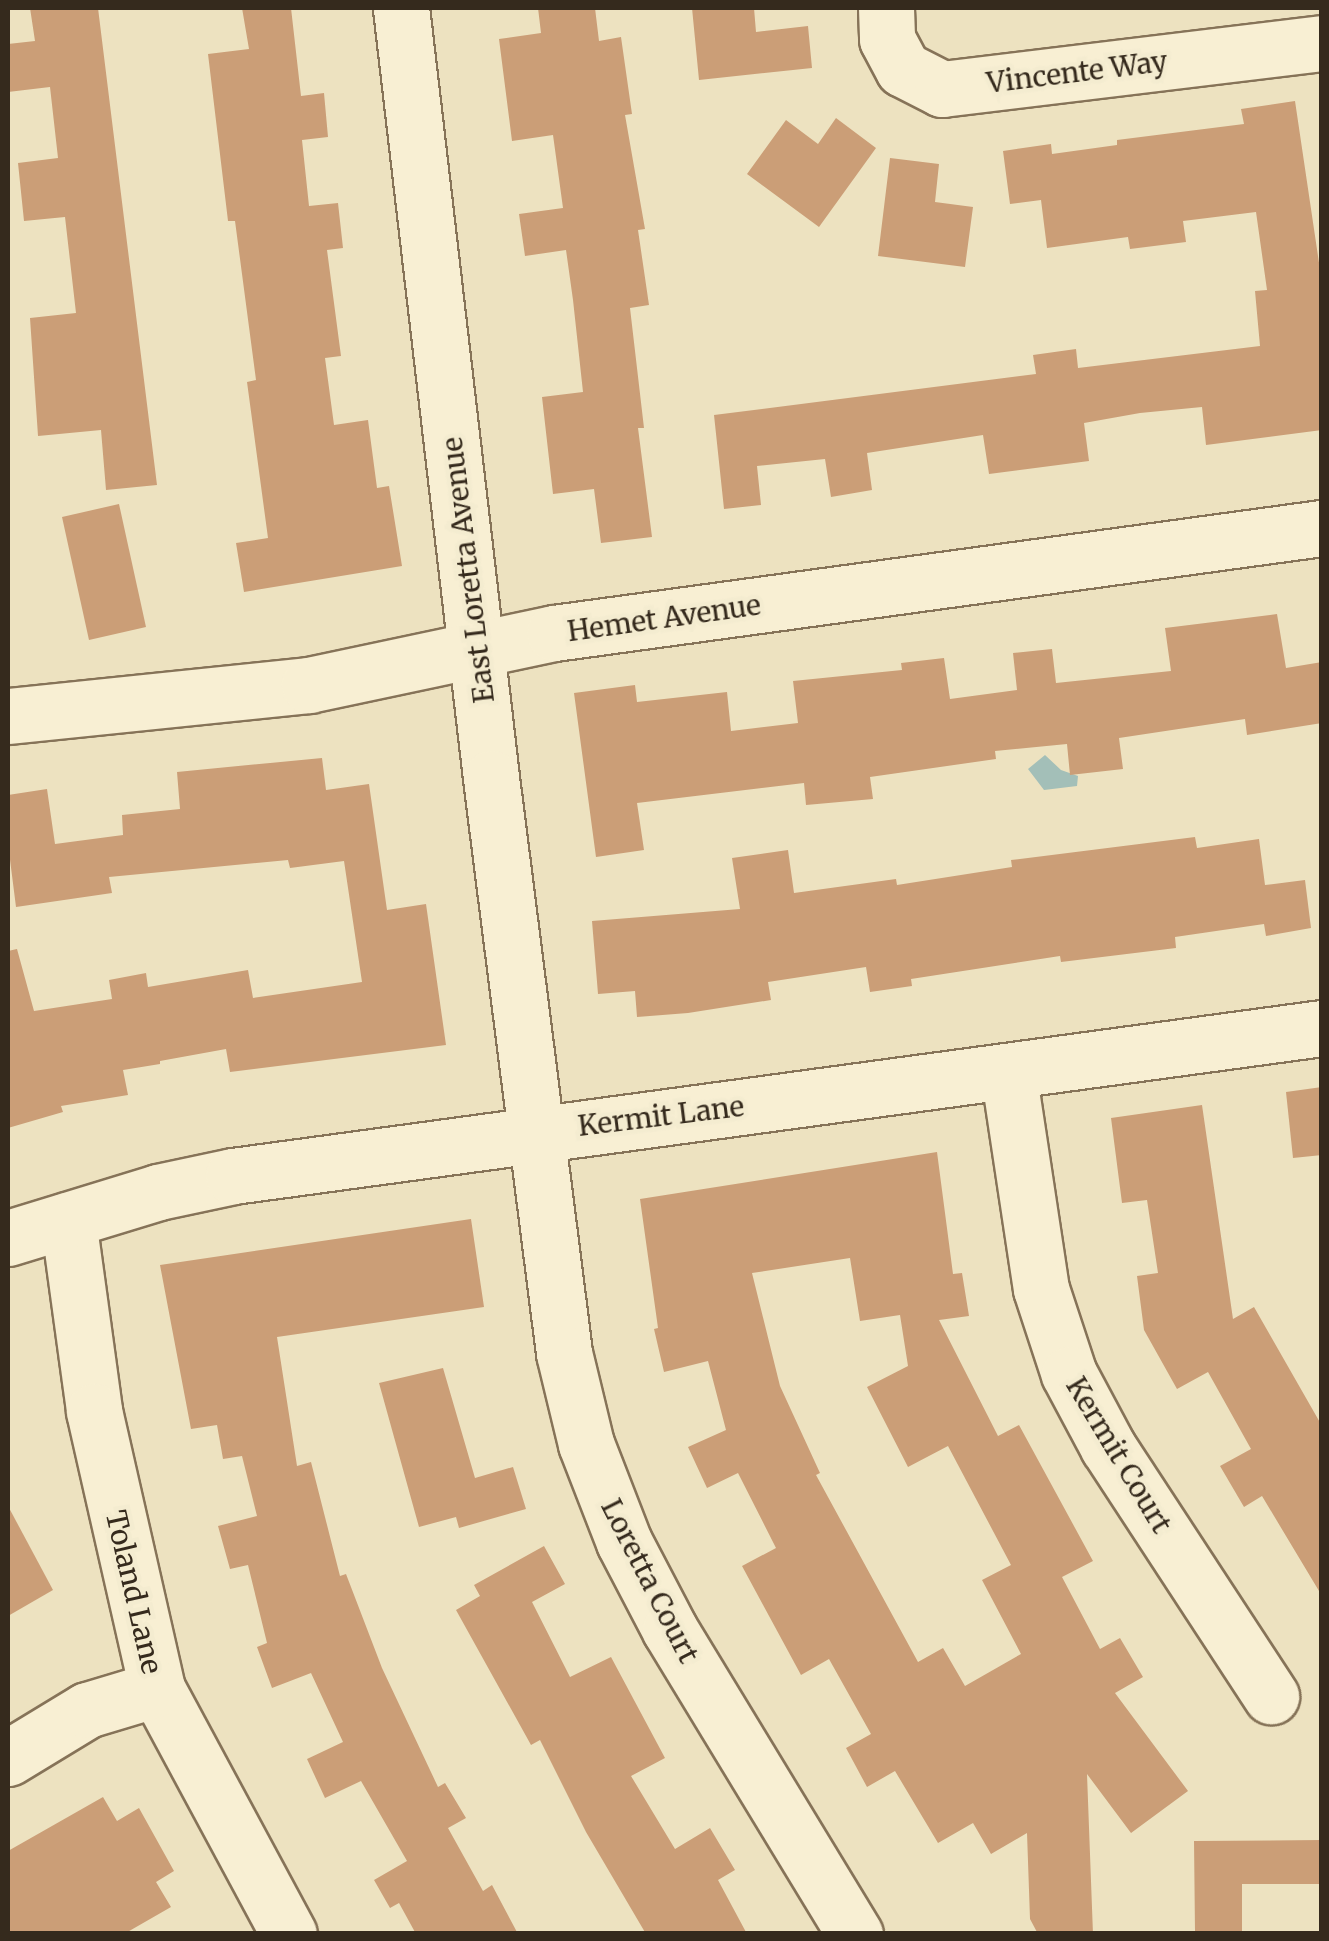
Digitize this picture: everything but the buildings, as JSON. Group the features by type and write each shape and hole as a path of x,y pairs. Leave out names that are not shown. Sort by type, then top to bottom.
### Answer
{"street":[{"name":"East Loretta Avenue","path":"401,8 537,1132"},
{"name":"Vincente Way","path":"886,8 887,39 903,69 942,88 1322,43"},
{"name":"Hemet Avenue","path":"8,716 309,685 554,633 1322,528"},
{"name":"Kermit Lane","path":"8,1238 158,1192 233,1176 1322,1028"},
{"name":"Kermit Court","path":"1008,1071 1040,1288 1069,1374 1108,1447 1271,1696"},
{"name":"Loretta Court","path":"537,1132 564,1353 586,1444 624,1542 670,1630 855,1934"},
{"name":"Toland Lane","path":"68,1220 94,1411 157,1688 289,1934"},
{"path":"8,1758 87,1710 157,1688"}],"water":[{"path":"1045,755 1061,770 1078,776 1077,786 1044,790 1028,769"}]}
